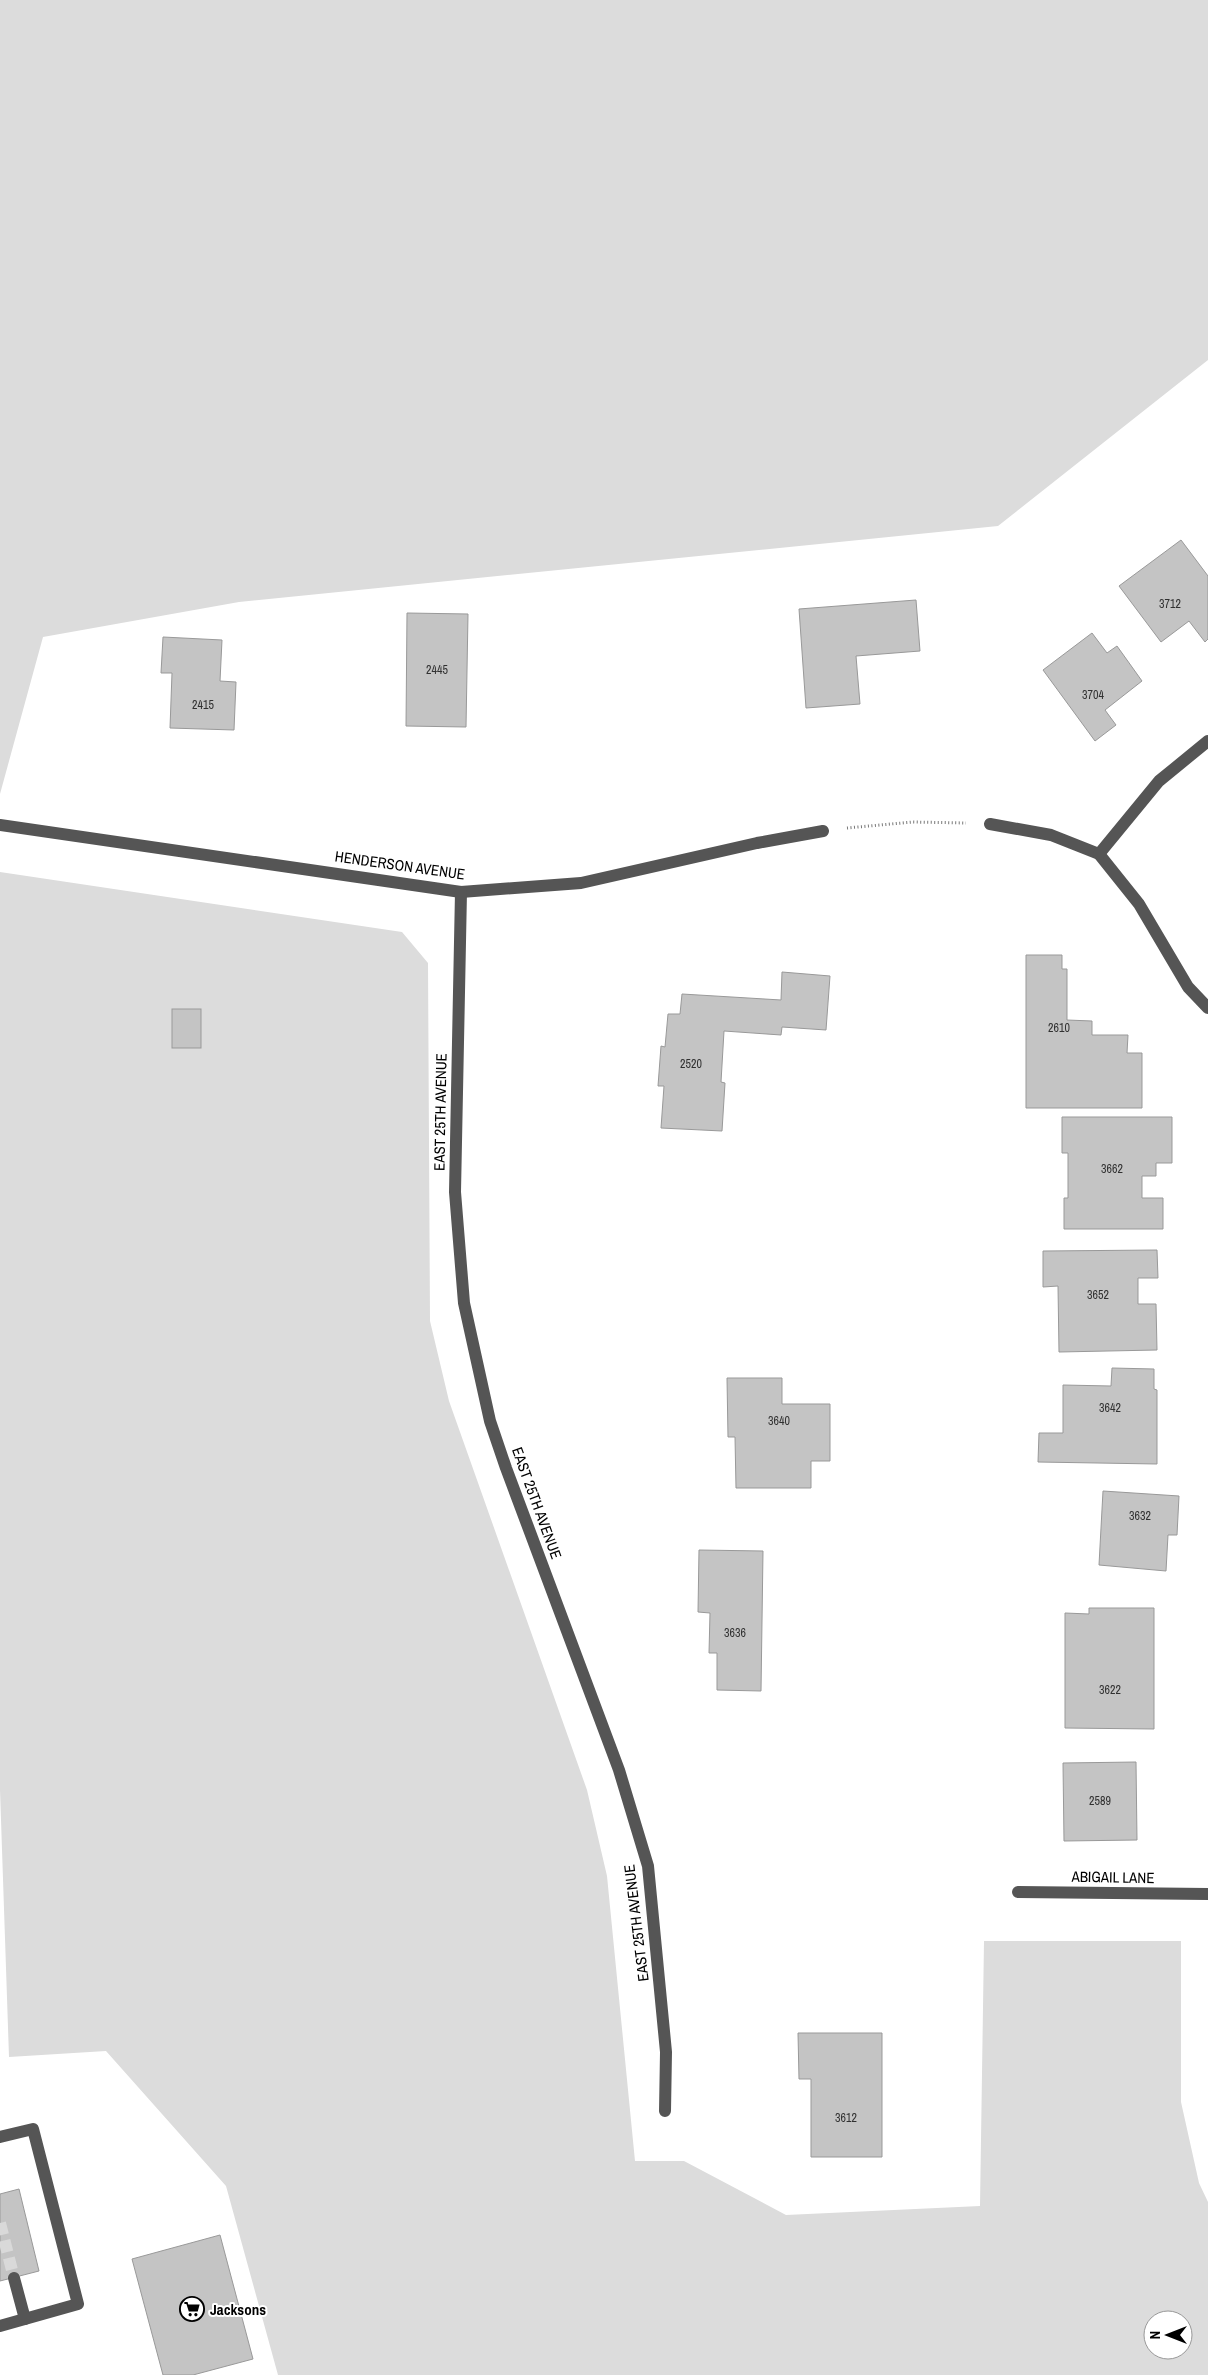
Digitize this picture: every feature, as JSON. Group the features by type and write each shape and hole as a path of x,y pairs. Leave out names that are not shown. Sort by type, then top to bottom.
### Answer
{"street":[{"path":"1098,854 1159,781 1208,741"},
{"path":"990,824 1051,835 1098,854 1139,904 1188,987 1208,1008"},
{"name":"HENDERSON AVENUE","path":"0,825 461,892 581,883 757,842 823,831"},
{"name":"EAST 25TH AVENUE","path":"461,892 455,1192 464,1303 490,1421 619,1770 648,1866 666,2052 665,2111"},
{"name":"ABIGAIL LANE","path":"1018,1892 1208,1894"},
{"path":"0,2137 33,2129 78,2304 0,2326"},
{"path":"14,2278 25,2319"}],"path":[{"path":"823,831 913,822 972,822"}],"shaded area":[{"path":"0,0 1208,0 1208,360 998,526 239,602 43,637 0,794"},
{"path":"0,872 402,932 428,963 430,1321 449,1401 587,1790 607,1876 635,2161 684,2161 786,2215 980,2206 984,1941 1181,1941 1181,2102 1199,2183 1208,2202 1208,2375 278,2375 226,2186 106,2051 9,2057 0,1790"}],"building":[{"path":"1181,540 1208,576 1208,639 1205,642 1189,621 1161,642 1119,586"},
{"path":"916,600 920,651 856,656 860,704 806,708 799,609"},
{"path":"407,613 468,614 466,727 406,726"},
{"path":"1092,633 1107,653 1117,646 1142,681 1105,710 1116,725 1095,741 1043,670"},
{"path":"163,637 222,640 220,681 236,682 234,730 170,728 172,673 161,673"},
{"path":"1026,955 1062,955 1062,969 1067,969 1067,1020 1092,1021 1092,1035 1128,1035 1127,1053 1142,1053 1142,1108 1026,1108"},
{"path":"782,972 830,976 826,1030 782,1027 781,1035 724,1031 721,1082 725,1083 722,1131 661,1128 664,1086 658,1086 661,1046 665,1047 668,1014 680,1014 682,994 781,1000"},
{"path":"172,1009 201,1009 201,1048 172,1048"},
{"path":"1062,1117 1172,1117 1172,1163 1156,1163 1156,1176 1142,1176 1142,1198 1163,1198 1163,1229 1064,1229 1064,1198 1068,1198 1068,1153 1062,1153"},
{"path":"1157,1250 1158,1278 1138,1278 1138,1304 1156,1304 1157,1350 1059,1352 1058,1286 1043,1287 1043,1251"},
{"path":"1112,1368 1154,1369 1154,1389 1157,1390 1157,1464 1038,1462 1039,1433 1063,1433 1063,1385 1111,1386"},
{"path":"727,1378 782,1378 782,1404 830,1404 830,1461 811,1461 811,1488 736,1488 735,1437 728,1437"},
{"path":"1103,1491 1179,1496 1177,1535 1168,1535 1166,1571 1099,1565"},
{"path":"699,1550 763,1551 761,1691 717,1690 717,1653 709,1653 710,1613 698,1612"},
{"path":"1089,1608 1154,1608 1154,1729 1065,1728 1065,1613 1089,1614"},
{"path":"1136,1762 1137,1840 1064,1841 1063,1763"},
{"path":"798,2033 882,2033 882,2157 811,2157 811,2079 799,2079"},
{"path":"19,2189 39,2271 0,2281 0,2194"},
{"name":"Jacksons","path":"220,2235 253,2359 193,2375 163,2375 132,2259"}],"tunnel":[{"path":"0,2223 14,2278"}],"place":[{"name":"Jacksons","path":"192,2309"}]}
